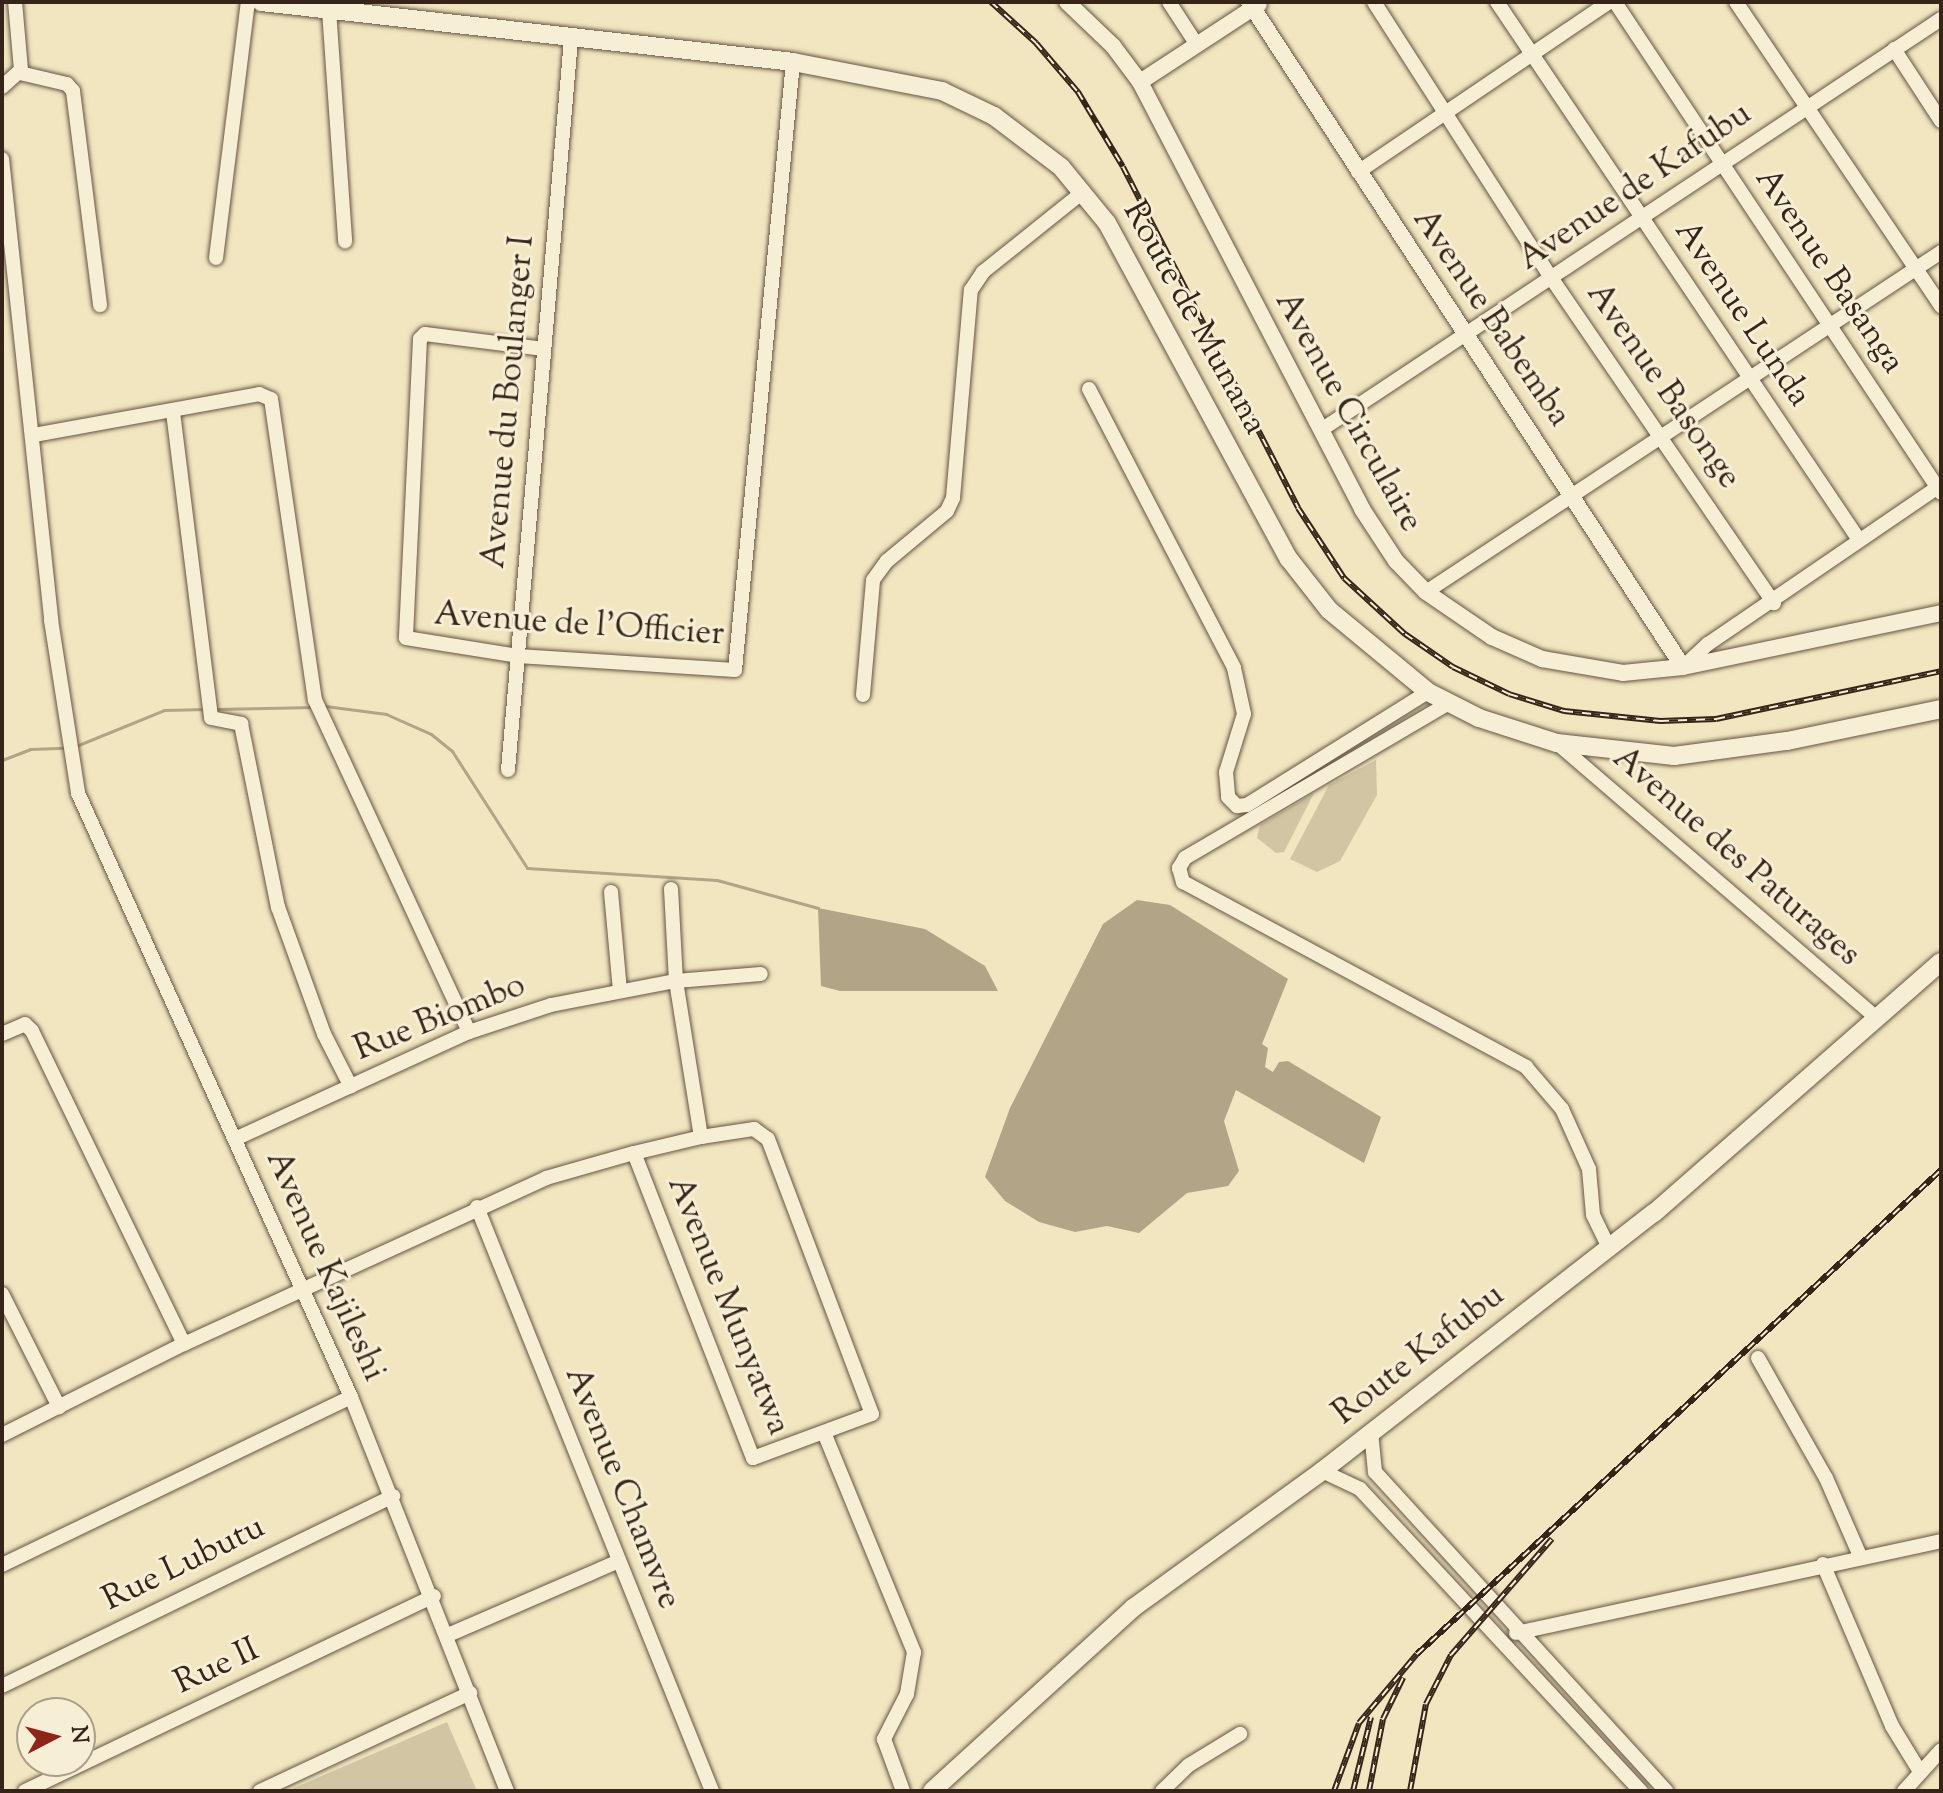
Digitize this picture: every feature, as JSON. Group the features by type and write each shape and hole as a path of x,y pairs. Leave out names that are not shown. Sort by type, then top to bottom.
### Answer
{"main road":[{"name":"Route de Munana","path":"261,2 793,62 883,76 968,102 1039,147 1083,192 1148,290 1289,559 1329,610 1428,692 1519,733 1557,743 1640,756 1714,753 1941,709"},
{"name":"Route Kafubu","path":"932,1791 1133,1608 1322,1471 1609,1248 1941,962"}],"street":[{"path":"15,2 20,73"},
{"path":"216,258 248,2"},
{"name":"Avenue Circulaire","path":"1067,2 1113,46 1140,82 1379,535 1426,592 1492,637 1542,659 1623,673 1683,667 1941,613"},
{"path":"1169,2 1197,45"},
{"name":"Avenue Basonge","path":"1374,2 1552,279 1663,436 1774,603"},
{"name":"Avenue Lunda","path":"1497,2 1859,540"},
{"path":"1358,172 1612,2"},
{"name":"Avenue Basanga","path":"1612,2 1940,489"},
{"path":"1736,2 1941,306"},
{"path":"1140,82 1255,4"},
{"name":"Avenue Babemba","path":"1255,4 1358,172 1683,667"},
{"path":"329,10 345,241"},
{"name":"Avenue de Kafubu","path":"1321,430 1941,19"},
{"name":"Avenue du Boulanger I","path":"508,770 571,39"},
{"path":"1894,49 1941,121"},
{"name":"Avenue de l'Officier","path":"544,349 425,334 418,345 404,630 411,642 518,656 724,672 738,666 793,62"},
{"path":"2,87 20,73"},
{"path":"20,73 67,84 73,91 100,305"},
{"name":"Avenue Kajileshi","path":"2,159 34,435 51,620 73,773 351,1397 434,1596 507,1791"},
{"path":"863,695 873,580 887,561 947,511 953,498 971,290 983,272 1083,192"},
{"path":"1426,592 1941,252"},
{"path":"1089,389 1234,668 1244,714 1226,772 1228,797 1237,806 1247,805 1428,692"},
{"path":"34,435 259,394 271,399 315,700 469,1032"},
{"path":"173,412 211,718 241,724 278,907 324,1034 351,1087"},
{"path":"1683,667 1708,644 1774,603 1859,540 1940,489"},
{"path":"1449,703 1185,858 1179,868 1183,882 1526,1067 1562,1109 1589,1169 1593,1215 1609,1248"},
{"name":"Avenue des Paturages","path":"1557,743 1875,1017"},
{"path":"671,889 676,981 701,1137"},
{"path":"611,892 620,991"},
{"name":"Rue Biombo","path":"235,1139 469,1032 551,1005 676,981 761,974"},
{"path":"2,1034 22,1024 34,1034 184,1344"},
{"path":"2,1435 184,1344 477,1207 546,1178 701,1137 754,1129 768,1139 874,1409 825,1435 914,1652 907,1694 884,1739 903,1791"},
{"name":"Avenue Munyatwa","path":"634,1153 753,1458 825,1435"},
{"name":"Avenue Chamvre","path":"477,1207 712,1791"},
{"path":"2,1296 59,1407"},
{"path":"1758,1358 1826,1478 1860,1556"},
{"path":"2,1565 351,1397"},
{"path":"1371,1432 1375,1472 1666,1791"},
{"path":"1322,1471 1360,1489 1641,1791"},
{"name":"Rue Lubutu","path":"2,1686 393,1496"},
{"path":"1504,1642 1520,1630 1941,1541"},
{"path":"448,1635 619,1561"},
{"path":"1823,1564 1892,1726 1919,1770"},
{"name":"Rue II","path":"25,1791 434,1596"},
{"path":"260,1791 470,1693"},
{"path":"1162,1791 1189,1765 1240,1734"},
{"path":"1904,1791 1919,1770 1941,1750"}],"shaded area":[{"path":"1376,760 1377,795 1340,861 1317,872 1290,859 1329,785"},
{"path":"1314,793 1284,852 1276,853 1257,838 1260,825"},
{"path":"1137,900 1170,905 1288,979 1262,1044 1268,1048 1265,1067 1273,1072 1279,1062 1288,1061 1381,1117 1364,1163 1236,1090 1224,1121 1239,1171 1228,1186 1187,1193 1139,1233 1107,1226 1075,1232 1039,1222 1005,1201 985,1177 1010,1108 1103,924"},
{"path":"818,908 925,929 985,966 998,991 840,991 821,986"},
{"path":"447,1722 477,1791 287,1791"}],"waterway":[{"path":"325,706 386,714 431,734 452,751 527,868 717,880 818,908"},
{"path":"213,709 314,707"},
{"path":"76,746 164,710 206,709"},
{"path":"2,760 30,749 65,748"}],"railway":[{"path":"991,2 1036,43 1078,92 1123,167 1298,508 1344,578 1405,634 1453,667 1509,694 1564,711 1660,721 1716,719 1941,671"},
{"path":"1334,1791 1359,1723 1417,1654 1941,1170"},
{"path":"1410,1791 1426,1704 1451,1655 1552,1539"},
{"path":"1369,1791 1383,1719 1403,1678"},
{"path":"1353,1791 1371,1717"}]}
